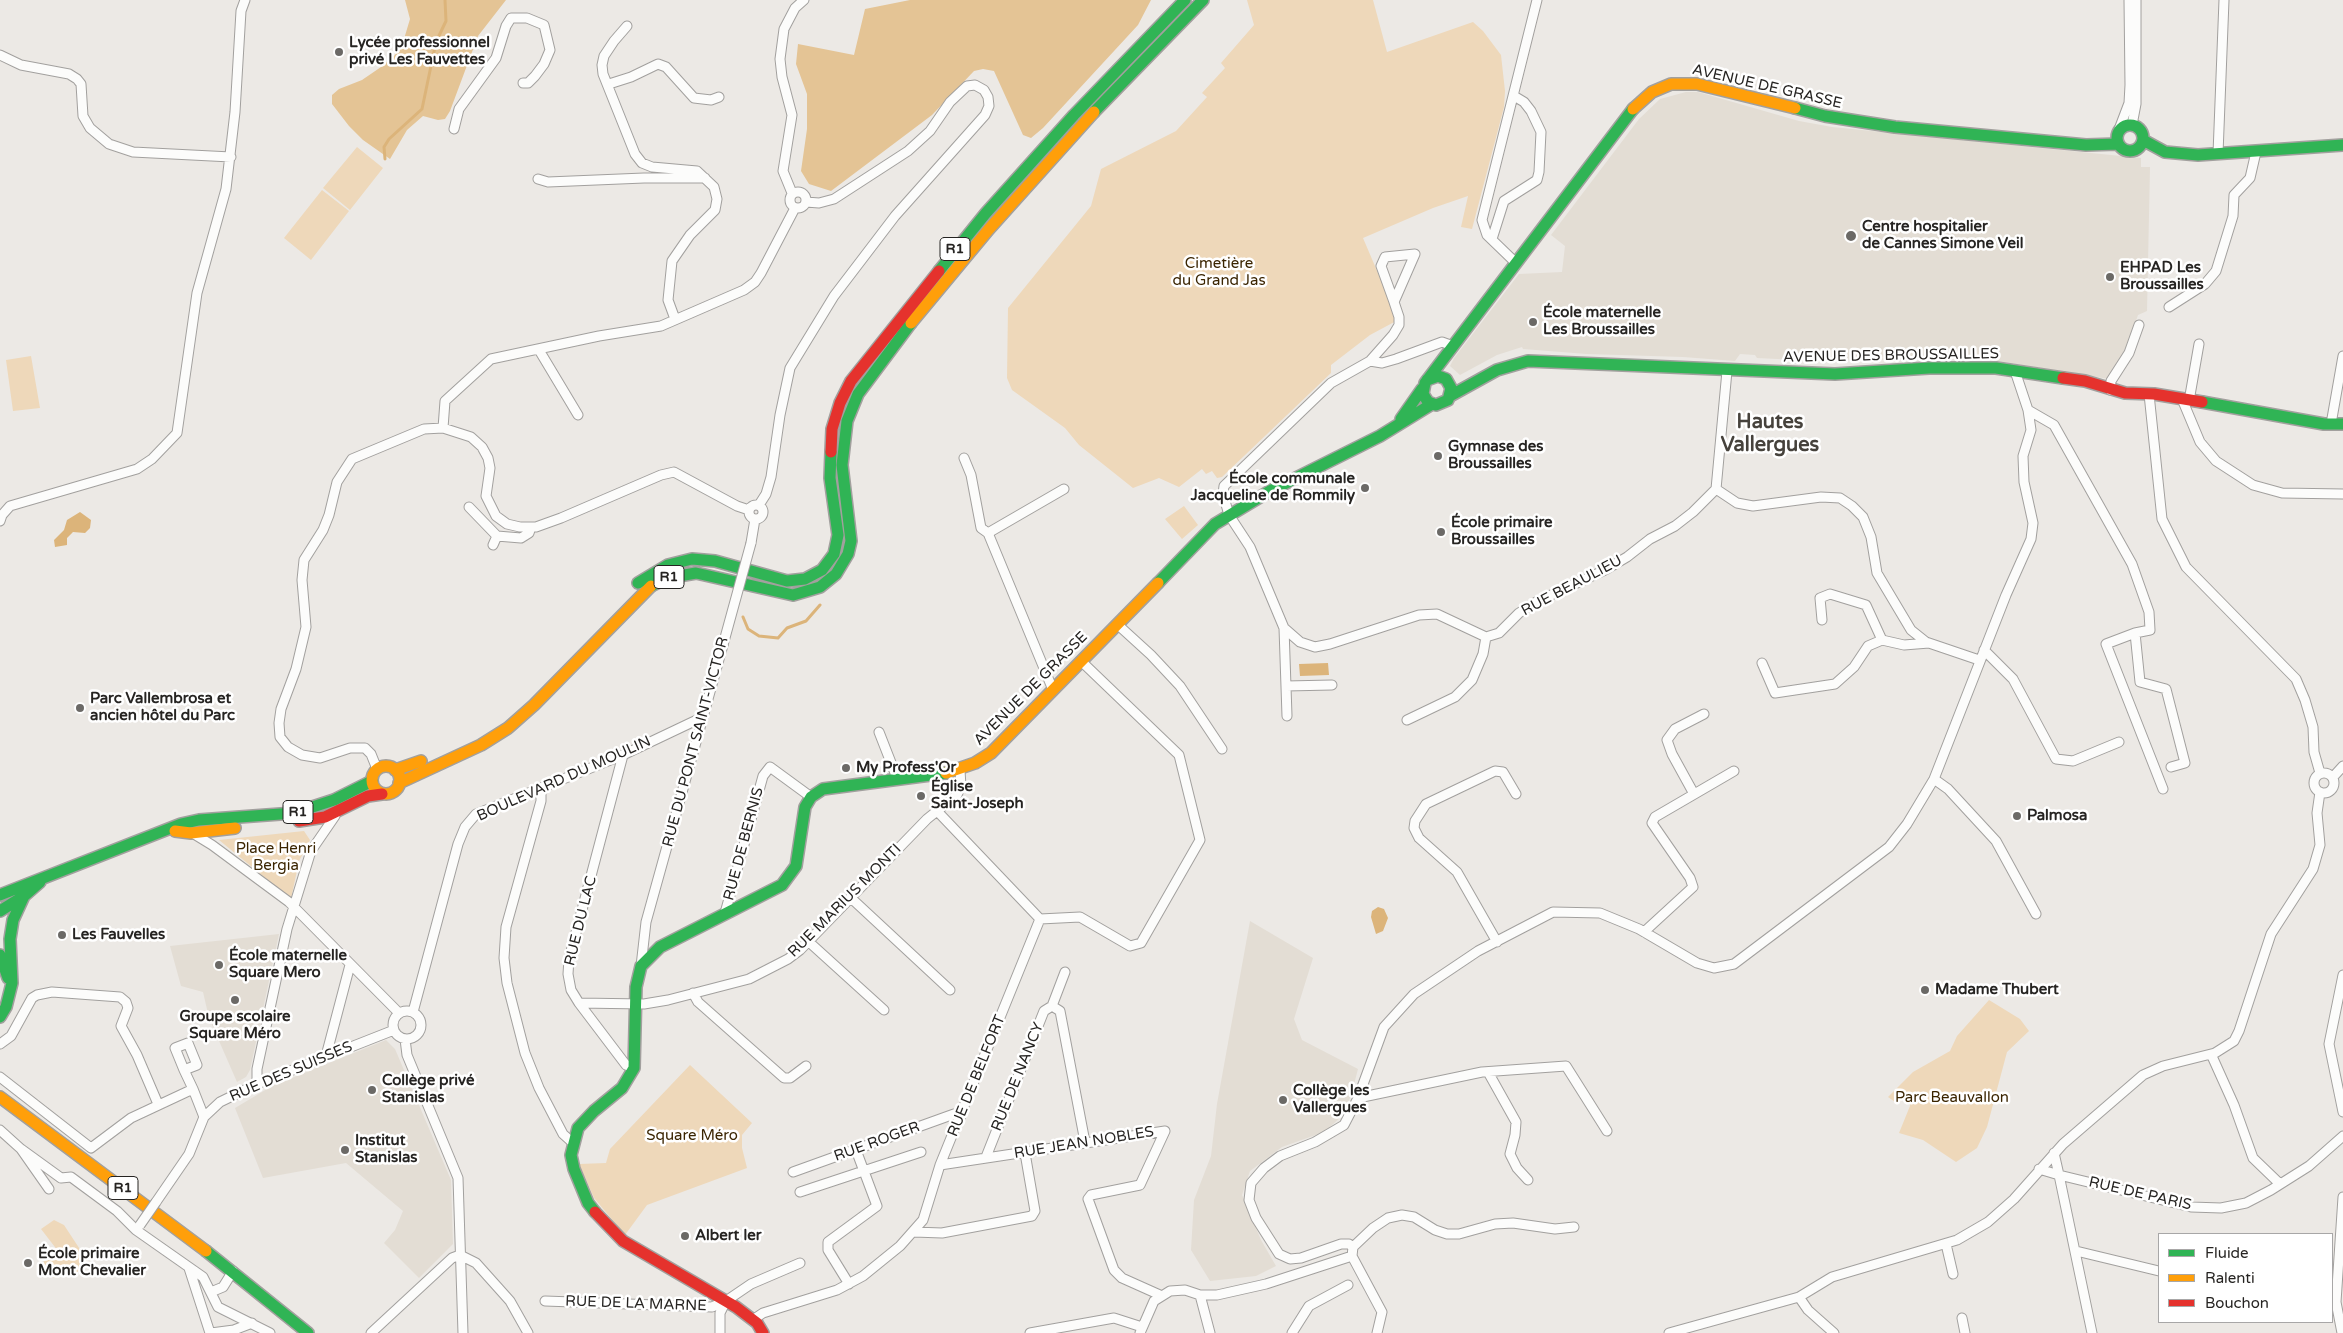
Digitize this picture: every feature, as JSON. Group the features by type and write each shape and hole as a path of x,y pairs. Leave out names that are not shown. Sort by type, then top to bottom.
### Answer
{"main road":[{"name":"R1","path":"395,770 403,769 470,739 511,712 535,691 632,590 658,569 681,561 706,560 788,580 805,579 822,570 834,554 838,535 830,478 832,428 840,403 851,381 986,213 1074,115 1185,0"},
{"name":"R1","path":"399,783 481,745 508,728 534,706 632,604 651,586 666,578 696,572 782,594 793,595 820,586 836,574 848,554 850,541 842,457 847,421 858,394 898,339 989,229 1083,123 1203,0"},
{"name":"AVENUE DE GRASSE","path":"811,797 823,789 960,770 991,752 1215,524 1306,471 1380,436 1396,425 1424,384 1636,105 1652,92 1671,84 1697,84 1825,116 1895,127 2086,145 2118,138 2124,127 2132,125"},
{"path":"2132,125 2142,132 2143,140 2170,153 2218,154 2343,145"},
{"name":"AVENUE DE GRASSE","path":"2118,138 2124,150 2132,151 2139,148 2143,140"},
{"name":"AVENUE DE GRASSE","path":"1446,380 1450,350"},
{"name":"AVENUE DES BROUSSAILLES","path":"1450,396 1497,370 1528,361 1727,371 1835,374 1959,368 2015,371 2085,381 2110,390 2149,394 2337,424"},
{"path":"1396,425 1432,404 1444,403 1450,396 1446,380 1434,376 1424,384 1425,398 1432,404"},
{"name":"AVENUE DES BROUSSAILLES","path":"1446,380 1469,384"},
{"path":"386,766 395,770 399,783 395,791 382,794 375,789 372,782 377,770 386,766"},
{"name":"R1","path":"168,830 192,833 210,825 306,810 334,800 372,782"},
{"name":"R1","path":"0,895 181,824 292,823 325,817 366,798 382,794"},
{"path":"763,1333 754,1319 623,1241 606,1225 588,1203 580,1186 571,1155 573,1143 583,1120 622,1088 634,1068 635,1003 641,966 660,946 771,893 791,876 798,860 805,807 811,797"},
{"name":"R1","path":"0,1017 6,1007 13,976 10,929 16,910 24,896 41,880"},
{"path":"0,911 24,896"},
{"path":"0,955 8,972 9,992"},
{"name":"R1","path":"0,1097 231,1276 293,1333"},
{"name":"R1","path":"0,1110 308,1333"}],"street":[{"path":"0,521 2,515 10,506 137,469 152,459 177,433 197,293 226,189 231,157 241,11 245,0"},
{"path":"792,193 783,171 792,115 782,77 780,59 784,29 796,8 804,0"},
{"path":"1516,264 1487,235 1482,220 1537,0"},
{"path":"2118,138 2129,103 2129,0"},
{"path":"2132,125 2136,104 2136,0"},
{"path":"2218,154 2224,0"},
{"path":"454,129 459,109 496,58 506,26 512,18 527,18 544,25 550,50 544,64 535,76 528,83 523,83"},
{"path":"628,26 614,41 604,56 604,74 635,154 642,163 652,168 674,171 697,171 714,187 717,199 715,210 690,235 672,261 668,300 675,319"},
{"path":"0,55 21,66 69,74 77,79 81,84 83,116 90,128 109,144 133,152 231,157"},
{"path":"609,84 631,77 658,64 666,67 694,98 711,100 720,97"},
{"path":"443,428 445,401 491,359 661,326 744,290 755,282 795,208 799,208 806,202 819,203 834,199 908,151 930,131 950,102 967,86 975,85 984,90 988,97 989,106 985,115 890,223 834,296 790,368 780,415 771,477 766,494 759,505"},
{"path":"1492,239 1499,210 1504,201 1537,180 1539,172 1541,132 1531,111 1524,102 1514,96"},
{"path":"2168,307 2205,284 2216,271 2233,216 2234,196 2250,178 2256,152"},
{"path":"538,179 548,182 644,178 705,178"},
{"path":"792,193 800,192 806,198 806,202"},
{"path":"792,193 789,198 790,204 795,208"},
{"path":"1288,716 1284,628 1250,547 1229,515 1223,494 1224,486 1331,383 1370,361 1393,335 1399,325 1399,316 1381,266 1385,257 1415,254 1394,302"},
{"path":"2110,390 2111,381 2129,353 2138,326"},
{"path":"1370,361 1382,363 1442,342 1450,350"},
{"path":"2199,344 2186,400 2200,442 2216,461 2253,485 2282,493 2343,494"},
{"path":"539,350 578,415"},
{"path":"2337,424 2343,356"},
{"path":"1727,371 1716,489 1737,503 1754,506 1820,497 1840,498 1863,517 1871,537 1877,573 1911,630 1929,643 1979,660"},
{"path":"1377,1333 1381,1311 1359,1271 1349,1244 1341,1244 1296,1258 1279,1254 1256,1218 1249,1200 1251,1184 1264,1168 1280,1156 1334,1133 1344,1125 1358,1098 1375,1047 1384,1027 1414,994 1443,973 1553,912 1600,913 1644,932 1697,963 1714,968 1734,964 1889,847 1917,809 1934,779 1979,660 2031,539 2033,523 2024,482 2023,456 2031,430 2028,410 2015,371"},
{"path":"2149,394 2162,519 2186,567 2296,679 2313,727 2314,752 2320,773 2314,782 2316,788 2320,792 2328,792 2337,781 2343,766"},
{"path":"2028,410 2054,425 2132,564 2149,612 2150,630 2106,644 2163,789"},
{"path":"377,770 371,754 365,748 350,748 320,758 302,755 288,747 280,737 281,709 296,670 306,627 302,567 330,515 338,482 352,459 424,429 443,428 471,437 482,447 490,468 486,496 496,516 507,524 531,528 561,518 660,475 674,472 737,506 749,510"},
{"path":"964,458 971,475 982,528 988,533 1053,690"},
{"path":"988,533 1064,489"},
{"name":"RUE BEAULIEU","path":"1486,637 1499,632 1519,613 1536,602 1574,586 1627,557 1650,539 1675,526 1693,512 1716,489"},
{"path":"753,505 759,505 763,514 755,519 750,517 749,510 753,505"},
{"path":"469,506 497,536 521,538 529,533 531,528"},
{"name":"RUE DU PONT SAINT-VICTOR","path":"641,966 646,922 751,544 755,519"},
{"path":"493,546 497,536"},
{"path":"1822,620 1820,598 1830,594 1866,605 1882,640"},
{"path":"1284,628 1300,642 1315,647 1330,644 1419,615 1436,614 1486,637 1483,654 1472,680 1455,697 1407,720"},
{"path":"1117,624 1151,655 1180,686 1222,749"},
{"path":"2135,634 2140,682 2166,689 2185,763 2171,767"},
{"path":"1762,663 1775,693 1835,684 1854,667 1868,646 1882,640 1904,645 1929,643"},
{"path":"1984,650 2013,679 2056,759 2073,761 2119,742"},
{"path":"938,812 1040,919 1080,917 1130,946 1136,946 1141,943 1200,840 1179,755 1081,661"},
{"path":"1286,686 1332,685"},
{"path":"1694,794 1672,754 1668,740 1675,729 1704,714"},
{"name":"BOULEVARD DU MOULIN","path":"413,1012 458,844 465,828 476,814 623,754 703,717"},
{"path":"879,732 897,778"},
{"name":"RUE DU LAC","path":"623,754 569,959 568,974 571,990 579,1002 626,1065 634,1068"},
{"name":"RUE DE BERNIS","path":"726,913 763,776 770,767 811,797"},
{"name":"RUE MARIUS MONTI","path":"579,1002 635,1003 668,1000 757,976 788,959 808,942 900,846 960,792 960,770"},
{"path":"1497,942 1457,872 1419,838 1414,828 1415,821 1426,804 1495,770 1503,772 1516,794"},
{"path":"1644,932 1693,887 1690,878 1652,823 1656,817 1734,771"},
{"path":"2320,773 2329,774 2337,781"},
{"path":"1934,779 1948,789 1996,841 2036,914"},
{"path":"541,789 541,801 506,927 504,958 507,983 525,1053 539,1088 563,1134 573,1143"},
{"path":"1669,1333 1799,1298 1832,1277 1946,1244 1988,1222 2014,1199 2054,1153 2143,1075 2163,1066 2211,1054 2234,1041 2240,1031 2271,934 2313,869 2320,845 2316,813 2320,792"},
{"path":"257,1084 257,1069 287,929 311,851 337,812"},
{"path":"210,825 212,844"},
{"path":"192,833 212,844 275,890 399,1013"},
{"path":"851,898 950,990"},
{"name":"RUE DE BELFORT","path":"754,1319 764,1313 837,1290 849,1284 879,1265 914,1232 923,1220 940,1165 1040,919"},
{"path":"808,942 884,1010"},
{"path":"326,1056 350,965"},
{"name":"RUE DE NANCY","path":"986,1157 1044,1011 1052,1006 1065,972"},
{"path":"2343,975 2329,1044 2343,1112"},
{"path":"0,1044 11,1036 29,1002 37,995 52,992 120,997 126,1002 128,1008 122,1026 158,1104"},
{"path":"693,993 698,1002 777,1074 784,1078 790,1078 806,1066"},
{"path":"1052,1006 1060,1012 1085,1142"},
{"path":"405,1039 414,1038 420,1031 421,1021 413,1012 399,1013 394,1021 394,1030 405,1039 407,1055 458,1178 463,1333"},
{"name":"RUE DES SUISSES","path":"138,1228 189,1154 204,1117 220,1102 257,1084 394,1030"},
{"path":"2211,1054 2234,1105 2252,1158 2280,1184"},
{"path":"1358,1098 1488,1072 1566,1066 1607,1131"},
{"path":"184,1070 204,1117"},
{"path":"1488,1072 1516,1122 1510,1154 1517,1168 1528,1180"},
{"path":"0,1077 91,1148 131,1118 193,1089"},
{"name":"RUE ROGER","path":"794,1172 954,1114 960,1116"},
{"path":"0,1130 61,1178 71,1177 202,1277 218,1308 270,1333"},
{"name":"RUE JEAN NOBLES","path":"940,1165 1165,1131 1140,1185 1091,1194 1088,1199 1114,1270 1122,1278 1160,1295"},
{"name":"RUE DE PARIS","path":"2040,1169 2191,1207 2221,1208 2246,1203 2280,1184 2309,1166 2343,1136"},
{"path":"22,1149 49,1189"},
{"path":"849,1284 827,1246 830,1240 877,1206 856,1150"},
{"path":"800,1192 921,1152"},
{"path":"914,1232 942,1233 1032,1216 1035,1211 1025,1153"},
{"path":"2054,1153 2092,1333"},
{"path":"2342,1333 2334,1300 2343,1197"},
{"path":"1030,1333 1114,1318 1141,1330 1154,1301 1160,1295 1170,1291 1185,1290 1200,1296 1217,1295 1266,1284 1353,1252 1373,1228 1388,1218 1402,1215 1414,1217 1435,1230 1447,1234 1460,1234 1495,1224 1513,1223 1555,1229 1574,1228"},
{"path":"1946,1244 1953,1274"},
{"path":"2076,1251 2158,1271"},
{"path":"371,1333 452,1258 460,1255 476,1263 510,1301 528,1333"},
{"path":"720,1333 720,1313 726,1301 751,1284 800,1263"},
{"path":"189,1268 211,1333 234,1330 252,1323"},
{"path":"211,1292 223,1287 231,1276"},
{"path":"1292,1333 1309,1306 1348,1285"},
{"path":"1200,1296 1210,1333"},
{"path":"1799,1298 1808,1310 1834,1333"},
{"name":"RUE DE LA MARNE","path":"545,1301 712,1307 726,1301"},
{"path":"1962,1318 1965,1333"}],"shaded area":[{"path":"405,0 506,0 478,36 450,111 445,119 438,120 423,116 407,130 390,159 363,140 349,126 332,104 332,95 339,89 362,80 395,55 404,39 410,19"},
{"path":"910,0 1151,0 1138,25 1043,128 1031,138 1023,135 994,71 983,69 974,71 932,115 831,191 809,184 801,171 807,129 807,94 796,64 798,44 854,55 865,9"},
{"name":"Centre hospitalier de Cannes Simone Veil","path":"1686,92 1698,92 1799,121 1832,127 2141,158 2141,167 2150,167 2147,311 2138,315 2123,359 2109,379 1979,358 1818,361 1757,358 1755,355 1740,354 1735,361 1683,357 1587,354 1523,349 1522,347 1497,355 1460,375 1450,366 1454,358 1519,274 1562,272 1565,246 1551,235 1639,119 1660,99"},
{"path":"80,512 91,520 90,528 85,533 73,532 67,538 67,545 55,547 54,540 64,530 67,520"},
{"path":"1328,663 1329,675 1300,676 1299,664"},
{"path":"1378,907 1384,909 1388,918 1383,931 1376,934 1371,917 1372,911"},
{"name":"Collège les Vallergues","path":"1250,921 1313,958 1294,1019 1302,1040 1358,1069 1351,1096 1340,1118 1324,1132 1282,1147 1250,1171 1242,1195 1261,1240 1276,1266 1256,1276 1210,1281 1191,1250 1194,1200 1211,1156 1217,1104"},
{"name":"Groupe scolaire Square Méro","path":"279,934 250,1070 246,1077 237,1082 209,1018 203,992 181,986 170,946"},
{"name":"Institut Stanislas","path":"386,1040 395,1049 451,1180 453,1244 419,1278 384,1243 395,1230 403,1211 346,1163 263,1178 235,1108 272,1086"}],"green space":[{"name":"Cimetière du Grand Jas","path":"1247,0 1373,0 1387,52 1473,22 1483,31 1501,55 1505,91 1504,107 1472,229 1461,227 1468,196 1433,208 1363,238 1398,320 1370,335 1331,365 1331,373 1222,477 1217,478 1212,471 1206,474 1202,469 1179,487 1159,478 1133,488 1079,445 1065,428 1012,390 1007,378 1008,308 1091,206 1101,169 1176,131 1207,97 1202,93 1225,68 1221,63 1254,25"},
{"path":"357,147 383,168 350,210 323,188"},
{"path":"322,190 349,211 311,260 284,238"},
{"path":"31,356 40,408 13,411 6,360"},
{"path":"1184,506 1198,525 1182,539 1165,519"},
{"name":"Place Henri Bergia","path":"304,831 310,840 299,861 291,899 219,840"},
{"name":"Parc Beauvallon","path":"1989,1000 2020,1019 2029,1031 2007,1052 1987,1127 1977,1148 1956,1162 1923,1140 1899,1133 1910,1106 1909,1098 1905,1096 1898,1104 1888,1097 1913,1072 1950,1051 1957,1036"},
{"name":"Square Méro","path":"690,1065 752,1123 742,1135 742,1148 747,1168 647,1205 625,1235 594,1198 579,1164 606,1163 610,1149"},
{"path":"54,1220 64,1225 87,1260 78,1272 54,1278 43,1262 58,1251 41,1229"}],"waterway":[{"path":"385,159 384,147 389,139 422,109 436,42 446,21 445,0"},
{"path":"743,617 748,629 759,636 778,638 787,628 806,621 820,605"}],"traffic: fast":[{"path":"939,271 986,213 1074,115 1185,0"},
{"path":"1094,112 1203,0"},
{"path":"1795,108 1825,116 1895,127 2086,145 2118,144"},
{"path":"1427,380 1438,376 1446,379 1451,388 1448,400 1436,405 1428,402 1423,394 1425,383 1633,109"},
{"path":"2130,125 2139,129 2143,138 2139,147 2130,151 2121,147 2117,138 2121,129 2130,125"},
{"path":"2143,140 2165,152 2198,155 2343,145"},
{"path":"651,586 667,578 696,573 793,595 820,587 836,574 848,554 851,541 842,465 847,421 858,394 911,323"},
{"path":"1450,396 1497,370 1528,361 1835,374 1929,368 1996,368 2063,378"},
{"path":"1401,419 1422,389"},
{"path":"2202,402 2324,424 2343,424"},
{"path":"1158,583 1215,524 1270,491 1380,436 1432,404"},
{"path":"638,583 668,565 692,559 715,561 787,581 805,579 822,570 834,554 838,535 830,478 831,452"},
{"path":"595,1212 588,1203 574,1169 571,1155 578,1128 594,1111 622,1088 634,1068 636,987 641,966 660,947 782,885 796,866 805,807 811,797 823,789 946,773"},
{"path":"0,895 181,824 199,820 294,813 334,800 372,781"},
{"path":"0,1017 6,1007 12,983 10,939 13,920 24,896 40,882"},
{"path":"0,911 24,896"},
{"path":"0,955 8,978"},
{"path":"206,1251 308,1333"}],"traffic: slow":[{"path":"1633,109 1652,92 1671,84 1697,84 1795,108"},
{"path":"911,323 989,229 1094,112"},
{"path":"946,773 975,763 991,753 1158,583"},
{"path":"399,783 481,745 508,728 534,705 651,586"},
{"path":"395,770 421,761"},
{"path":"386,766 396,770 400,780 396,790 386,794 376,790 372,780 376,770 386,766"},
{"path":"175,831 191,833 235,828"},
{"path":"0,1097 206,1251"}],"traffic: jam":[{"path":"831,452 832,429 840,403 851,381 939,271"},
{"path":"2063,378 2085,381 2125,393 2154,394 2202,402"},
{"path":"299,821 325,817 368,796 382,794"},
{"path":"595,1212 623,1241 736,1307 757,1323 763,1333"}],"place":[{"name":"Lycée professionnel privé Les Fauvettes","path":"339,52"},
{"name":"Centre hospitalier de Cannes Simone Veil","path":"1851,236"},
{"name":"EHPAD Les Broussailles","path":"2110,277"},
{"name":"École maternelle Les Broussailles","path":"1533,322"},
{"name":"Gymnase des Broussailles","path":"1438,456"},
{"name":"École communale Jacqueline de Rommily","path":"1365,488"},
{"name":"École primaire Broussailles","path":"1441,532"},
{"name":"Parc Vallembrosa et ancien hôtel du Parc","path":"80,708"},
{"name":"My Profess'Or","path":"846,768"},
{"name":"Église Saint-Joseph","path":"921,796"},
{"name":"Palmosa","path":"2017,816"},
{"name":"Les Fauvelles","path":"62,935"},
{"name":"École maternelle Square Mero","path":"219,965"},
{"name":"Madame Thubert","path":"1925,990"},
{"name":"Groupe scolaire Square Méro","path":"235,1000"},
{"name":"Collège privé Stanislas","path":"372,1090"},
{"name":"Collège les Vallergues","path":"1283,1100"},
{"name":"Institut Stanislas","path":"345,1150"},
{"name":"Albert Ier","path":"685,1236"},
{"name":"École primaire Mont Chevalier","path":"28,1263"}],"district":[{"name":"Hautes Vallergues","path":"1770,434"}]}
